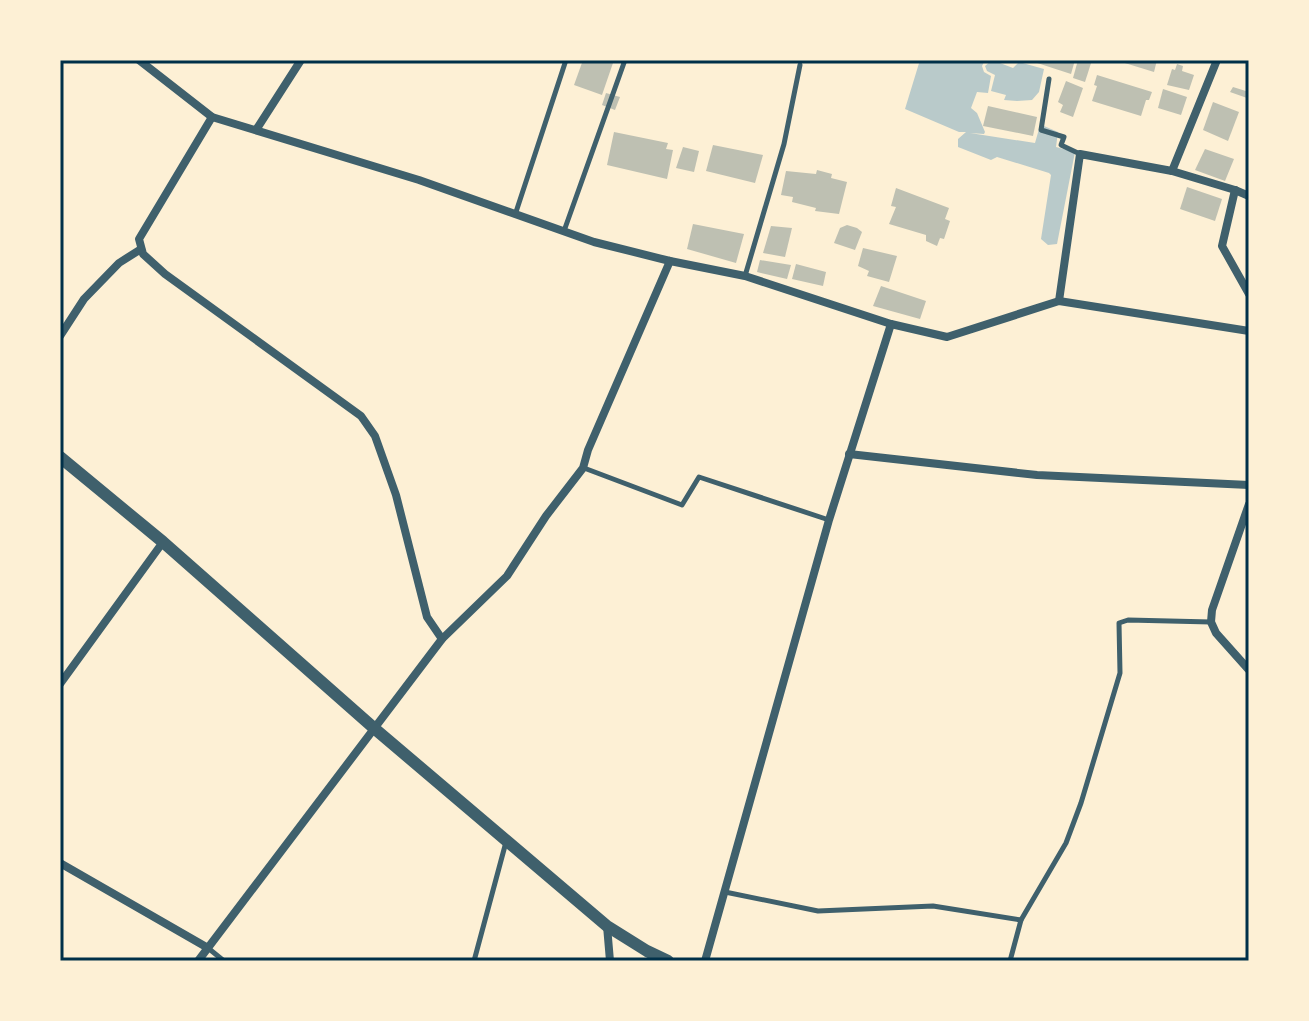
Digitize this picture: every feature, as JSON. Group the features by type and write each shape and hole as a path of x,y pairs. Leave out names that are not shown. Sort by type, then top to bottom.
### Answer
{"street":[{"path":"139,60 212,117 419,180 594,242 745,276 891,324 947,337 1059,301 1249,331"},
{"path":"256,130 301,60"},
{"path":"1172,171 1217,60"},
{"path":"212,117 139,239 143,254 165,274 361,416 375,436 396,495 427,617 442,639"},
{"path":"1059,301 1080,154 1172,171 1249,196"},
{"path":"1235,190 1222,246 1249,294"},
{"path":"60,336 84,299 119,263 141,249"},
{"path":"198,961 442,639 507,576 546,516 583,468 670,261"},
{"path":"705,961 829,520 891,324"},
{"path":"849,454 1037,475 1249,485"},
{"path":"60,457 163,542 375,729 607,926 668,961"},
{"path":"1249,504 1212,610 1211,622 1216,633 1249,670"},
{"path":"60,684 163,542"},
{"path":"60,863 208,948"},
{"path":"607,926 610,961"}],"lane":[{"path":"515,215 566,60"},
{"path":"564,232 625,60"},
{"path":"745,276 784,144 800,65"},
{"path":"1049,79 1041,130 1064,137 1061,145 1080,154"},
{"path":"583,468 682,505 699,477 829,520"},
{"path":"1010,961 1021,920 1066,843 1081,803 1120,673 1119,623 1128,620 1211,622"},
{"path":"474,961 507,841"},
{"path":"724,892 818,911 933,906 1021,920"},
{"path":"208,948 224,961"}],"shaded area":[{"path":"920,60 985,60 982,66 984,72 991,76 988,93 977,92 971,108 977,113 985,132 970,133 1035,143 1039,129 1044,126 1058,132 1056,147 1075,152 1057,244 1048,245 1041,239 1049,173 997,157 991,160 958,147 958,139 966,132 959,132 905,109"},
{"path":"992,60 1013,68 1019,62 1044,69 1039,92 1032,100 1004,100 1006,95 991,91 995,75 985,66"}],"building":[{"path":"583,60 614,60 602,95 574,85"},
{"path":"1028,60 1075,60 1071,74"},
{"path":"1078,60 1092,60 1085,82 1073,78"},
{"path":"1115,60 1157,60 1154,72"},
{"path":"1177,64 1183,66 1182,71 1194,75 1189,90 1167,85"},
{"path":"1097,75 1152,92 1141,116 1092,101"},
{"path":"1066,81 1083,88 1073,117 1060,112 1063,105 1058,102"},
{"path":"1233,87 1249,92 1247,98 1230,92"},
{"path":"1163,89 1187,97 1181,115 1158,108"},
{"path":"606,93 620,97 615,110 602,105"},
{"path":"1213,102 1239,112 1228,141 1203,130"},
{"path":"988,106 1037,117 1033,136 983,126"},
{"path":"614,132 668,143 666,149 673,150 667,179 607,165"},
{"path":"713,145 763,155 755,183 706,171"},
{"path":"683,147 699,151 694,172 676,168"},
{"path":"1205,149 1234,159 1225,181 1195,170"},
{"path":"817,170 847,182 839,214 815,211 816,208 792,202 793,197 781,195 786,171 816,174"},
{"path":"1187,187 1222,199 1215,221 1180,209"},
{"path":"896,188 949,208 945,219 950,221 944,239 940,238 937,246 926,241 926,235 889,224 896,207 891,206"},
{"path":"693,224 744,234 736,263 687,249"},
{"path":"847,225 862,232 855,250 834,243 840,228"},
{"path":"771,226 792,228 785,257 763,253"},
{"path":"863,248 897,256 889,282 867,276 869,271 858,266"},
{"path":"760,260 791,265 787,279 757,272"},
{"path":"796,264 826,272 823,286 792,279"},
{"path":"881,286 926,301 920,319 873,306"}]}
